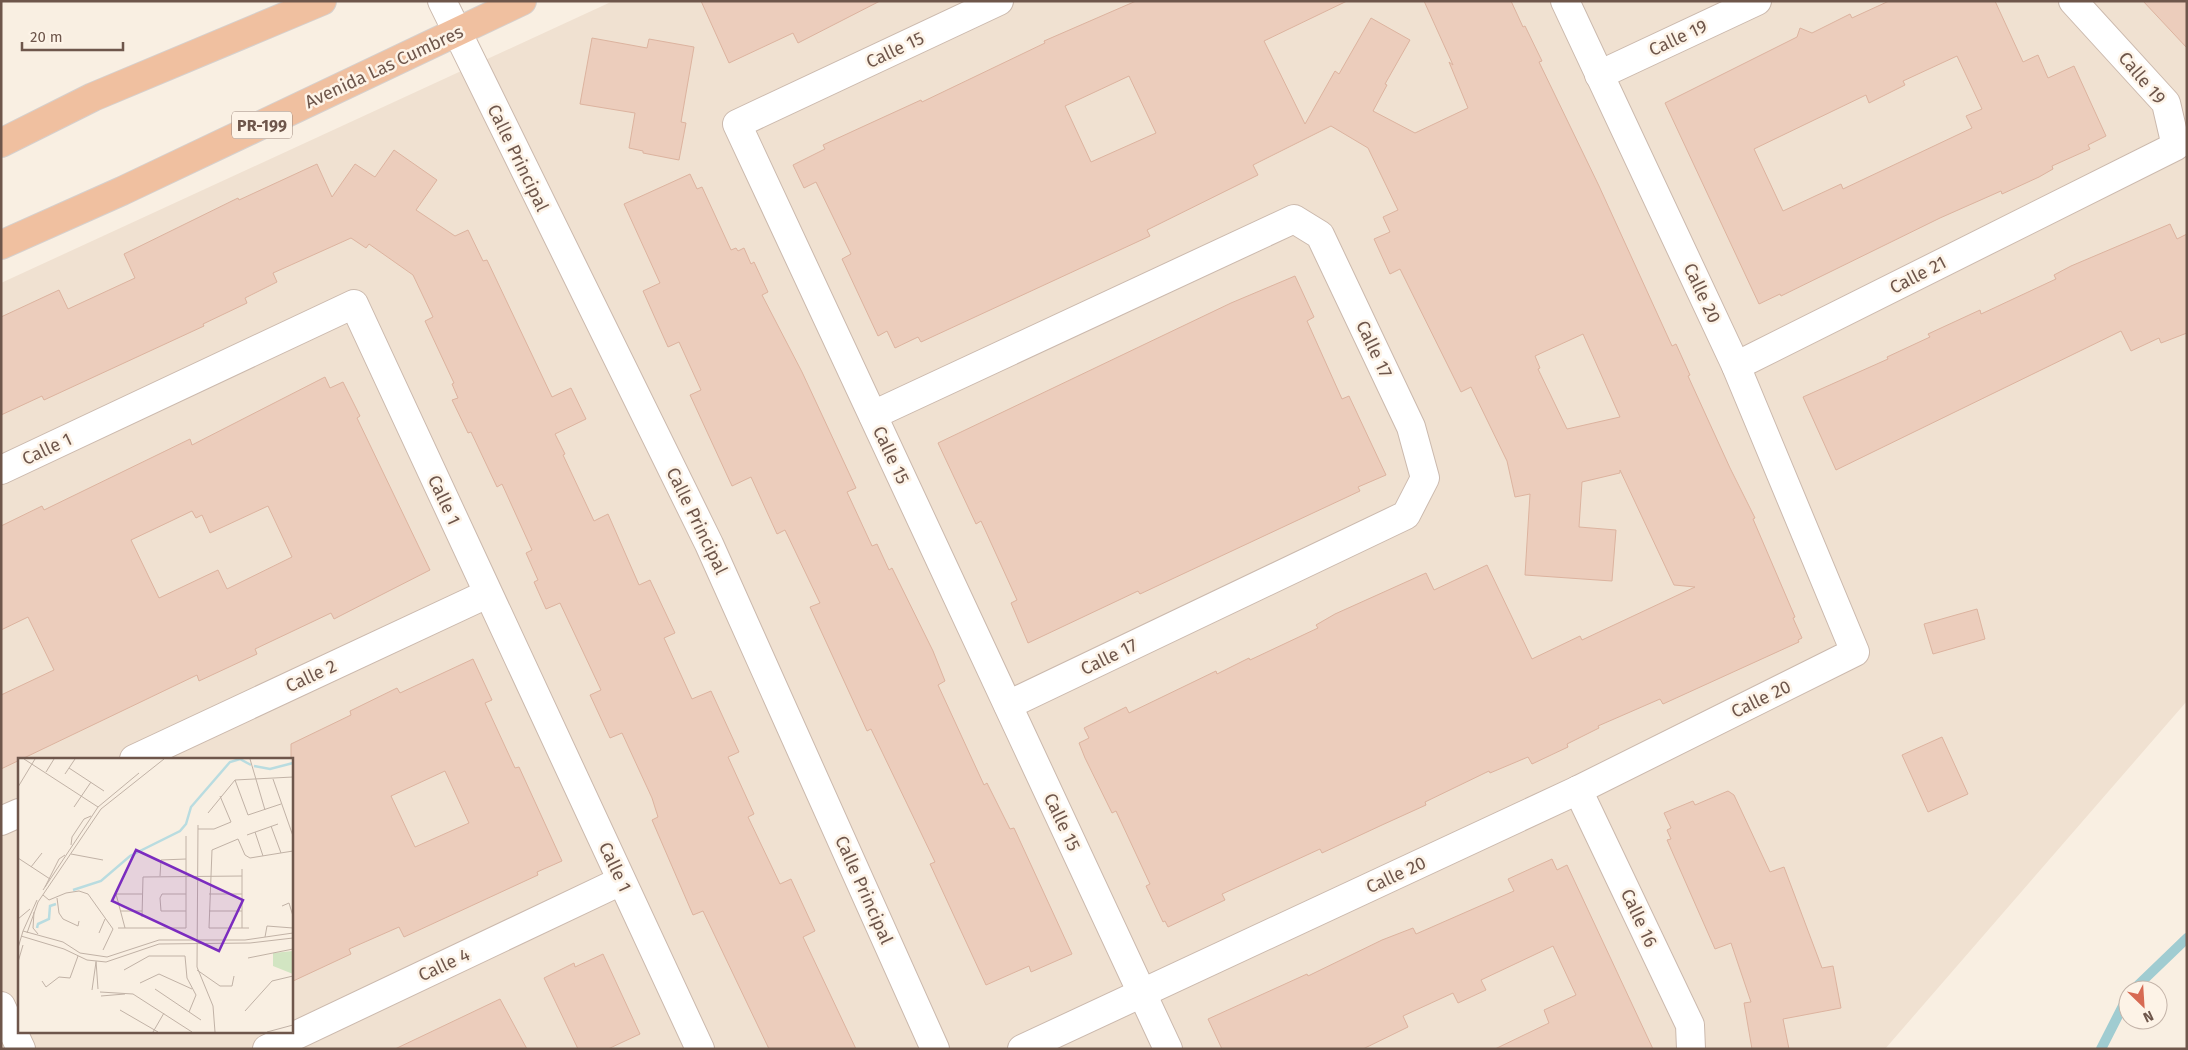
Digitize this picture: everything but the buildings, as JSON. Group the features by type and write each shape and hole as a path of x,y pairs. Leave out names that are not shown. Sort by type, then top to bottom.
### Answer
{"highway":[{"path":"1,143 92,97 322,1"},
{"name":"Avenida Las Cumbres","path":"1,245 122,192 522,1"}],"street":[{"name":"Calle Principal","path":"442,1 709,544 935,1049"},
{"name":"Calle 15","path":"999,1 737,124 1168,1049"},
{"name":"Calle 20","path":"1022,1049 1578,790 1855,652 1736,366 1565,1"},
{"name":"Calle 19","path":"1599,75 1757,1"},
{"name":"Calle 19","path":"2074,1 2166,103 2176,146 2100,184"},
{"name":"Calle 21","path":"1736,366 2100,184"},
{"name":"Calle 17","path":"873,415 1294,218 1320,235 1411,427 1425,478 1406,516 1008,705"},
{"name":"Calle 1","path":"1,470 354,304 700,1049"},
{"name":"Calle 2","path":"136,758 488,594"},
{"name":"Calle 16","path":"1578,790 1690,1025 1691,1049"},
{"path":"1,821 18,812"},
{"name":"Calle 4","path":"267,1049 621,881"},
{"path":"1,1006 21,1049"}],"shaded area":[{"path":"613,1 2187,1 2187,701 1885,1049 1,1049 1,283"}],"waterway":[{"path":"2143,980 2187,938"},
{"path":"2101,1049 2118,1016"}]}
